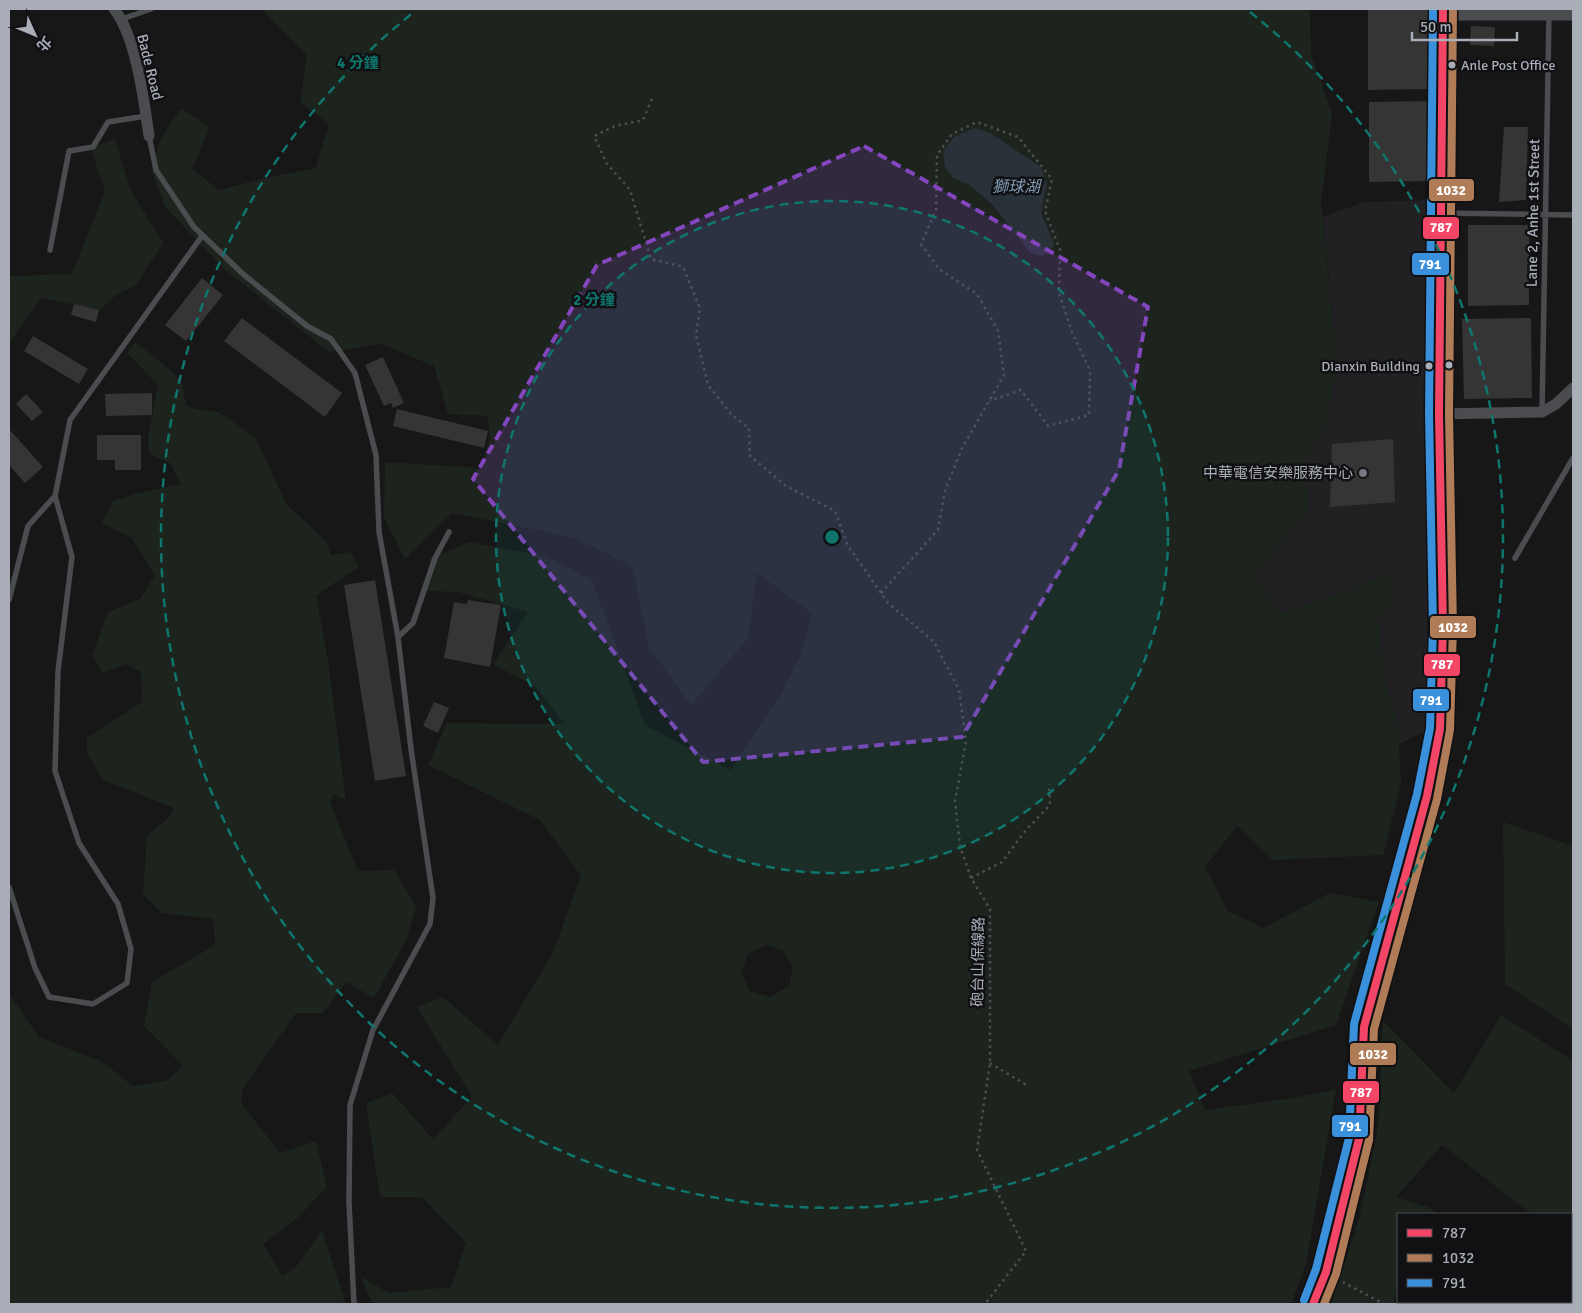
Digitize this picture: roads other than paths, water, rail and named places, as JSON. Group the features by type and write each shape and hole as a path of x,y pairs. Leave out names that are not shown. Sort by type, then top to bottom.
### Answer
{"street":[{"name":"Bade Road","path":"114,9 122,19 143,94 149,136"},
{"path":"1313,1304 1326,1272 1359,1140 1364,1027 1427,796 1440,729 1443,627 1439,414 1443,12 1573,15"},
{"path":"1439,414 1542,412 1556,404 1573,388"}],"lane":[{"path":"122,19 151,9"},
{"name":"Lane 2, Anhe 1st Street","path":"1542,412 1549,15"},
{"path":"50,250 69,151 93,147 108,122 146,116"},
{"path":"149,136 156,170 194,228 243,274 307,326 332,340 354,373 376,455 378,532 398,637 411,749 433,898 430,924 373,1030 350,1105 349,1202 354,1304"},
{"path":"1440,213 1573,215"},
{"path":"9,887 35,968 49,997 93,1004 127,983 131,949 118,904 79,843 56,771 58,671 72,557 55,496 70,420 202,236"},
{"path":"1515,558 1573,458"},
{"path":"9,600 28,526 55,496"},
{"path":"398,637 413,622 435,558 449,532"}],"water":[{"name":"獅球湖","path":"975,128 992,134 1041,167 1047,184 1041,212 1054,244 1050,252 1042,256 1030,253 993,205 968,184 953,178 945,167 943,151 954,137"}],"place":[{"name":"Anle Post Office","path":"1452,65"},
{"name":"Dianxin Building","path":"1429,366"},
{"name":"中華電信安樂服務中心","path":"1363,473"}]}
